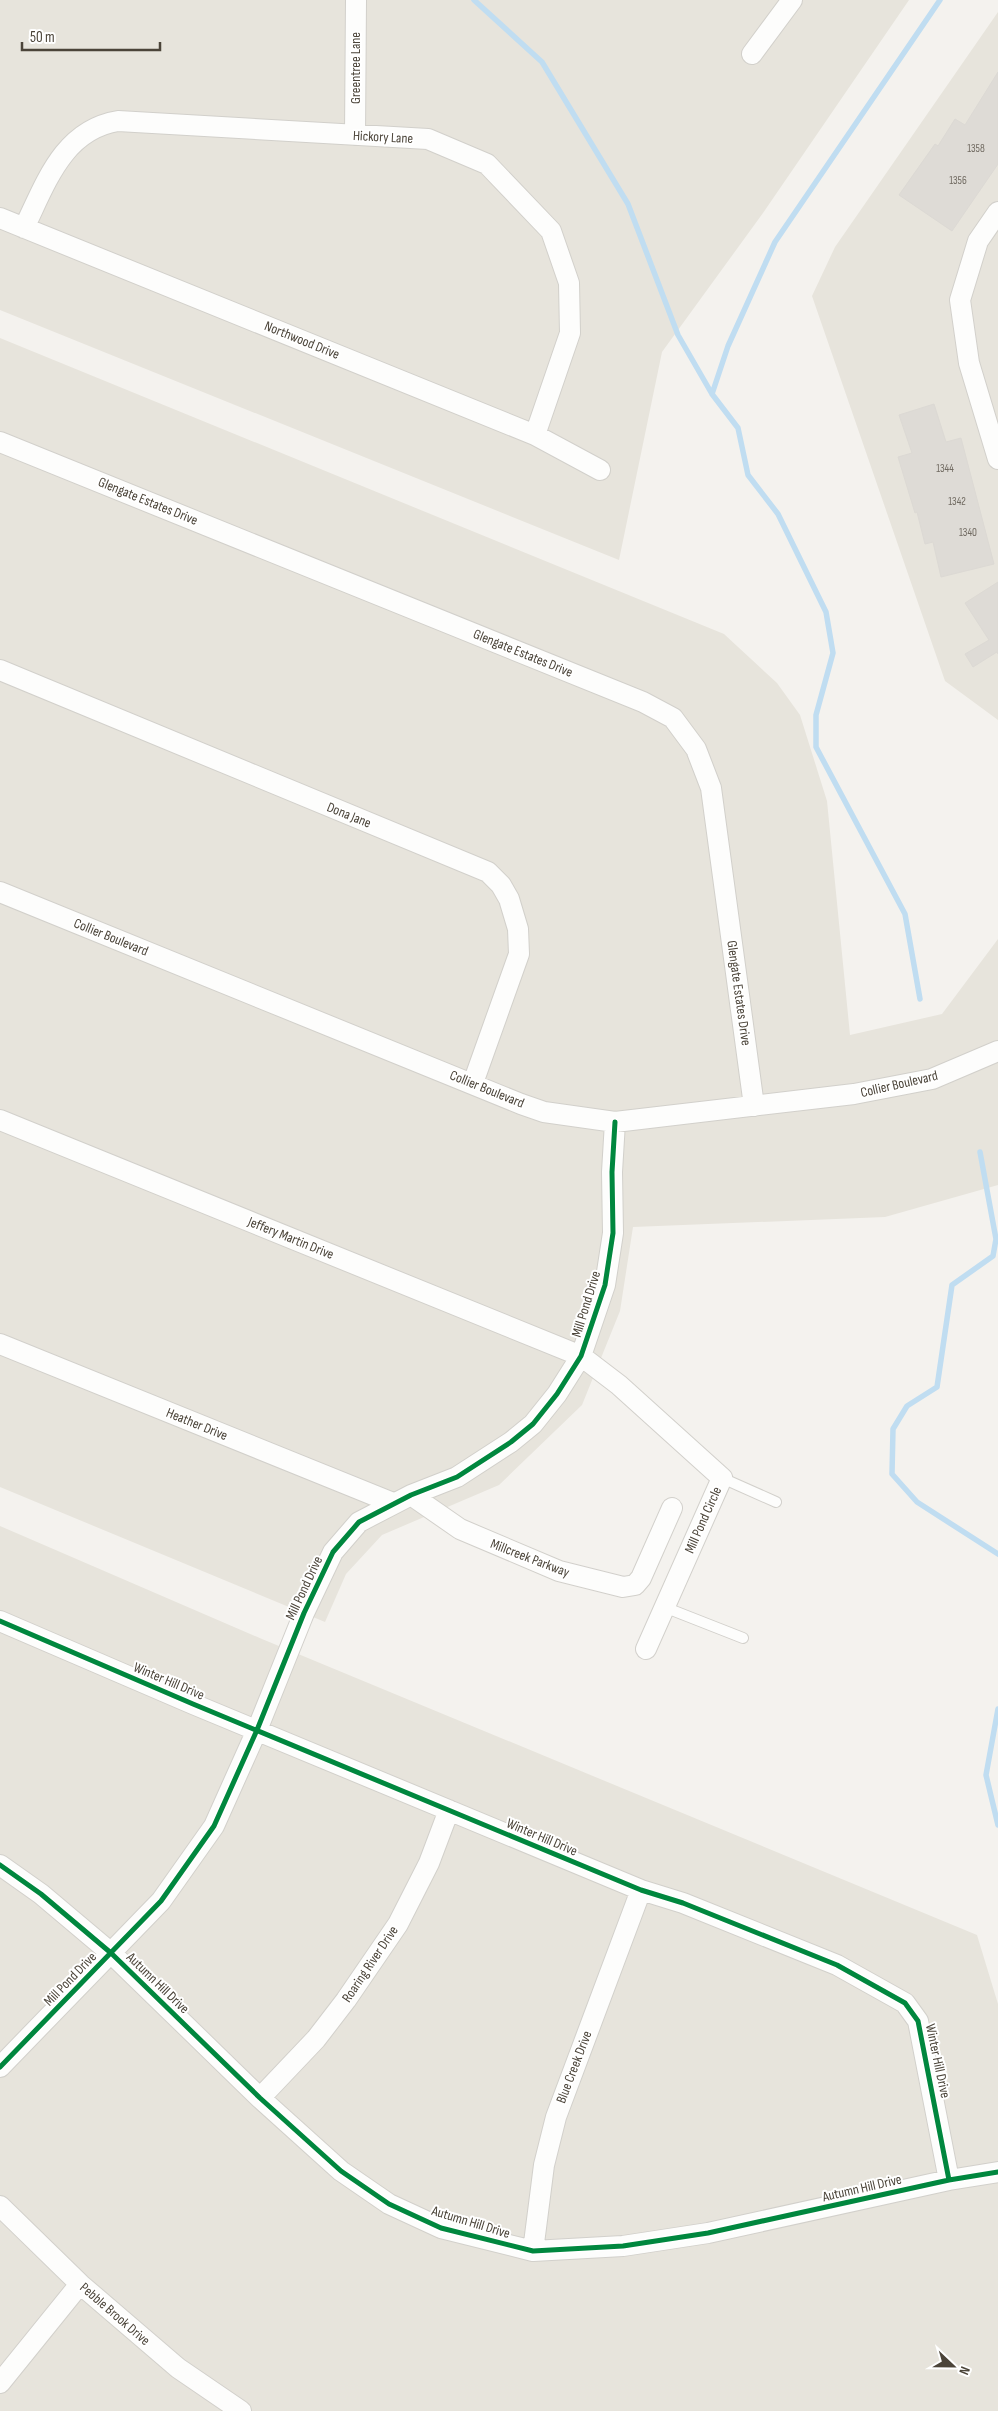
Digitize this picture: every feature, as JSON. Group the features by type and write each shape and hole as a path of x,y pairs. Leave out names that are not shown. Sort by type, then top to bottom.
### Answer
{"street":[{"name":"Greentree Lane","path":"355,135 356,0"},
{"path":"752,54 792,0"},
{"name":"Hickory Lane","path":"24,228 56,162 84,134 100,124 118,121 428,139 487,164 551,231 569,283 570,333 535,435"},
{"path":"998,212 978,241 960,300 969,363 998,459"},
{"name":"Northwood Drive","path":"0,218 535,435 600,470"},
{"name":"Glengate Estates Drive","path":"0,442 643,702 673,718 696,749 710,788 754,1106"},
{"name":"Dona Jane","path":"0,670 488,872 501,885 508,899 518,929 519,954 473,1083"},
{"name":"Collier Boulevard","path":"0,892 544,1112 615,1122 854,1094 932,1079 998,1051"},
{"name":"Jeffery Martin Drive","path":"0,1120 581,1356"},
{"name":"Mill Pond Drive","path":"0,2067 161,1901 214,1826 257,1730 304,1613 333,1552 359,1522 402,1499 457,1477 471,1469 533,1424 557,1394 581,1356 605,1285 611,1259 613,1232 612,1172 615,1122"},
{"name":"Heather Drive","path":"0,1344 402,1499"},
{"name":"Mill Pond Circle","path":"581,1356 619,1385 722,1478 646,1649"},
{"name":"Millcreek Parkway","path":"402,1499 460,1529 559,1571 623,1587 635,1585 641,1578 672,1508"},
{"name":"Winter Hill Drive","path":"0,1621 641,1890 683,1903 837,1965 905,2003 912,2010 921,2031 949,2180"},
{"name":"Roaring River Drive","path":"260,2098 316,2039 346,2000 398,1924 429,1863 449,1810"},
{"name":"Autumn Hill Drive","path":"0,1865 41,1894 111,1953 260,2098 341,2170 389,2204 441,2228 533,2251 623,2246 708,2233 949,2180 998,2172"},
{"name":"Blue Creek Drive","path":"533,2251 544,2165 556,2117 641,1890"},
{"name":"Pebble Brook Drive","path":"0,2206 80,2284 178,2368 241,2411"},
{"path":"0,2383 80,2284"}],"lane":[{"path":"722,1478 776,1502"},
{"path":"664,1608 742,1638"}],"shaded area":[{"path":"0,0 909,0 763,213 662,352 619,560 0,310"},
{"path":"998,12 998,720 945,681 812,296 835,247"},
{"path":"0,338 724,634 777,683 800,715 827,801 850,1035 942,1014 998,939 998,1185 885,1217 633,1227 620,1311 582,1405 499,1485 382,1535 346,1574 325,1622 0,1487"},
{"path":"0,1526 262,1639 977,1935 998,2004 998,2411 0,2411"}],"building":[{"path":"998,72 998,164 952,231 899,195 935,144 938,146 955,119 965,125"},
{"path":"934,404 946,442 961,438 994,564 941,577 933,542 925,544 917,512 915,513 898,457 912,453 899,415"},
{"path":"998,582 998,654 997,652 973,667 965,654 989,640 965,603"}],"waterway":[{"path":"474,0 542,62 628,204 678,335 712,394 738,428 748,475 778,514 826,612 833,653 816,715 816,747 905,914 920,999"},
{"path":"712,394 728,346 775,242 940,0"},
{"path":"980,1152 996,1239 993,1256 952,1285 937,1387 907,1406 893,1429 892,1474 917,1502 998,1554"},
{"path":"998,1709 986,1775 998,1825"}],"cycle path":[{"path":"0,2067 161,1901 214,1826 257,1730 304,1613 333,1552 359,1522 411,1495 457,1477 511,1442 533,1424 557,1394 581,1356 605,1285 613,1233 612,1172 615,1122"},
{"path":"0,1621 193,1704 641,1890 683,1903 837,1965 905,2003 918,2021 949,2180"},
{"path":"0,1865 41,1894 111,1953 260,2098 341,2171 389,2204 441,2228 533,2251 623,2246 708,2233 949,2180 998,2172"}]}
